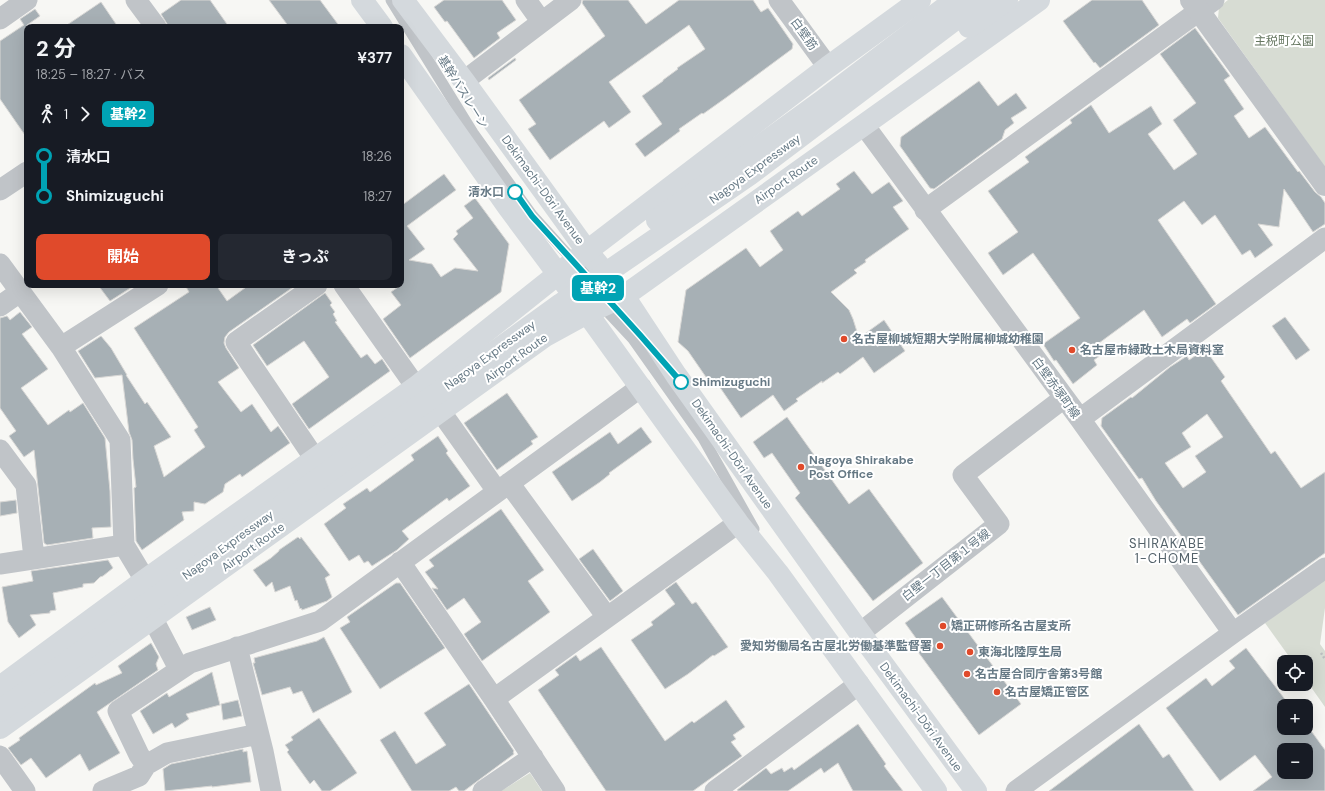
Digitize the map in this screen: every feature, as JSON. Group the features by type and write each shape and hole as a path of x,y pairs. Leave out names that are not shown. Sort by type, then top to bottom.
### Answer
{"main road":[{"path":"362,0 380,24"},
{"name":"Dekimachi-Dōri Avenue","path":"403,0 464,81 571,264 606,304 676,374 860,633 976,791"},
{"path":"0,687 145,580 416,387 571,264 828,67 920,0"},
{"name":"Nagoya Expressway","path":"0,695 326,461 788,125 955,0"},
{"name":"Nagoya Expressway","path":"0,711 562,304 749,175 981,0"},
{"path":"749,175 763,172 893,82 1007,0"},
{"name":"Airport Route","path":"0,728 545,336 606,304 864,125 1039,0"},
{"name":"Dekimachi-Dōri Avenue","path":"404,59 508,207 571,264 606,304 641,387 738,523 778,573 936,791"}],"street":[{"path":"0,19 27,0"},
{"path":"136,0 154,24"},
{"path":"526,0 541,21"},
{"path":"464,81 541,21 571,0"},
{"name":"白壁筋","path":"779,0 828,67"},
{"path":"926,210 1202,4 1325,185"},
{"name":"白壁赤塚町線","path":"864,125 1080,420 1233,633"},
{"path":"0,190 24,174"},
{"path":"1080,420 1325,238"},
{"path":"0,264 61,347 120,440 124,545 145,580"},
{"path":"61,347 153,288"},
{"path":"313,288 236,342 315,459"},
{"path":"346,288 416,387"},
{"path":"0,306 20,292"},
{"path":"146,765 139,755 118,711 190,663 320,621 641,387"},
{"name":"白壁一丁目第１号線","path":"860,633 999,524 963,475 1064,398"},
{"path":"441,412 607,617"},
{"path":"0,450 26,484 34,558"},
{"path":"494,699 738,523"},
{"path":"0,564 124,545"},
{"path":"400,562 555,791"},
{"path":"1016,791 1325,568"},
{"path":"153,619 179,669"},
{"path":"237,647 263,751 271,791"},
{"path":"718,790 859,684"},
{"path":"103,791 139,776 146,765 167,753 258,734"},
{"path":"0,756 25,791"},
{"path":"483,791 533,757"}],"lane":[{"name":"基幹バスレーン","path":"391,0 473,133 532,216 571,264"},
{"path":"606,304 633,339 703,438 778,573"}],"path":[{"path":"1321,653 1325,658"}],"green space":[{"name":"主税町公園","path":"1228,0 1325,0 1325,167 1218,18 1219,7"},
{"path":"1325,579 1325,608 1320,644 1325,651 1325,707 1313,690 1313,655 1288,655 1265,623"},
{"path":"530,773 542,791 501,791"}],"building":[{"path":"181,0 210,0 227,24 167,24 161,14"},
{"path":"269,0 320,0 338,24 287,24"},
{"path":"444,0 502,0 516,20 497,33 500,38 474,58 447,21 445,22 434,7"},
{"path":"583,0 628,0 646,24 679,0 753,0 761,12 768,8 793,44 792,49 703,114 702,113 679,129 680,131 645,157 635,144 662,124 642,96 678,69 677,68 705,49 689,25 609,82 631,112 609,128 604,121 550,160 528,129 536,124 519,100 605,36 582,3"},
{"path":"1092,0 1142,0 1159,25 1100,68 1095,62 1094,63 1063,21"},
{"path":"101,2 116,24 68,24"},
{"path":"35,9 40,16 28,24 24,25 20,19"},
{"path":"24,25 24,134 0,99 0,41"},
{"path":"1195,28 1230,76 1224,80 1244,109 1234,116 1249,138 1265,127 1298,172 1299,171 1325,203 1325,224 1313,232 1284,189 1279,227 1258,224 1273,245 1255,258 1250,250 1242,255 1215,215 1202,225 1184,201 1158,220 1216,304 1190,323 1187,319 1162,337 1144,310 1095,346 1101,355 1094,360 1097,365 1073,384 1056,360 1054,361 1043,344 1080,318 1033,253 1003,275 988,253 1018,232 988,191 1029,162 1025,157 1072,123 1070,120 1091,105 1109,133 1151,106 1162,124 1148,134 1174,170 1197,154 1173,120 1196,103 1160,54"},
{"path":"515,58 516,60 489,80 488,78"},
{"path":"979,81 998,106 1016,93 1027,108 1011,118 1014,123 1005,130 1002,139 934,189 930,188 900,146 901,137"},
{"path":"854,171 872,194 889,182 903,201 893,207 909,229 865,260 866,262 854,270 857,273 831,292 849,310 859,338 884,320 905,351 874,373 863,357 840,374 838,372 822,383 822,381 796,399 798,401 784,411 773,395 741,418 719,386 716,388 709,379 708,380 688,351 678,342 686,290 746,248 760,267 783,250 770,231 798,211 802,216 840,189 836,184"},
{"path":"444,174 456,190 407,226 425,249 409,260 432,264 441,277 455,268 478,271 453,239 458,234 456,231 473,218 464,206 475,198 509,244 501,292 410,358 383,319 401,305 391,292 397,288 404,288 404,204"},
{"path":"100,288 130,288 110,301"},
{"path":"187,288 218,288 227,301 245,288 292,288 229,332 225,337 224,343 226,348 239,368 218,382 241,412 252,404 271,432 278,426 290,443 242,477 240,474 225,484 223,492 205,504 194,502 194,511 182,512 184,520 142,550 136,541 134,488 136,487 132,440 129,432 122,375 95,378 78,351 101,336 111,348 145,404 147,402 171,437 154,446 164,477 205,447 194,430 198,427 134,328 189,292"},
{"path":"325,293 332,303 330,305 335,312 333,314 337,321 335,322 361,358 367,354 375,364 382,359 390,371 309,429 292,404 329,377 304,341 267,366 253,345"},
{"path":"20,312 32,327 22,334 48,369 21,388 48,425 69,410 70,412 83,403 105,438 110,491 111,527 92,528 93,538 47,545 44,543 34,450 24,457 9,436 16,431 0,408 0,318 7,316 10,320"},
{"path":"1285,317 1310,350 1296,360 1272,326"},
{"path":"1205,349 1225,377 1221,381 1271,454 1275,451 1301,488 1325,472 1325,553 1238,615 1156,501 1142,478 1139,479 1101,426 1102,418 1131,397 1132,398 1170,367 1187,356 1189,360","holes":["1207,414 1223,437 1195,456 1206,472 1183,488 1165,463 1191,447 1182,433"]},
{"path":"507,393 538,437 531,441 533,444 497,470 464,423"},
{"path":"787,417 849,504 869,489 923,563 873,601 795,498 800,493 772,453 764,458 753,442"},
{"path":"641,427 652,442 609,473 610,474 600,482 572,501 552,472 610,432 618,444"},
{"path":"438,436 448,451 446,453 470,486 449,501 447,498 402,531 409,539 397,550 372,566 368,561 364,563 359,555 349,561 324,524 346,508 343,504 367,488 370,492 414,460 411,455"},
{"path":"16,500 17,513 0,516 0,502"},
{"path":"501,509 544,570 528,581 550,612 482,661 464,634 481,622 464,598 447,610 432,588 438,589 425,572 434,566 429,560"},
{"path":"298,537 300,539 301,537 330,575 325,578 332,597 327,601 302,610 301,608 300,609 297,600 295,601 290,586 275,592 272,582 266,587 253,570"},
{"path":"593,549 623,591 610,601 579,559"},
{"path":"108,560 113,568 94,583 83,584 83,587 53,593 56,610 50,611 50,613 30,615 36,625 19,638 8,622 2,587 33,581 31,571"},
{"path":"676,582 692,604 696,602 728,647 714,656 713,655 665,689 631,640 653,625 651,622 675,604 665,590"},
{"path":"396,583 400,583 445,648 380,689 340,628 350,622 347,617"},
{"name":"名古屋合同庁舎第3号館","path":"942,597 1021,704 979,735 913,645 918,641 905,623"},
{"path":"210,607 216,620 192,630 186,617"},
{"path":"324,637 352,692 313,713 302,691 293,694 290,687 262,695 253,663 255,663 254,658 317,641"},
{"path":"151,643 159,657 156,664 158,670 97,712 120,753 89,771 80,754 46,778 31,758 21,765 8,748 20,740 19,738 95,683 96,685 122,673 118,666"},
{"path":"601,647 665,741 692,721 694,723 726,700 745,727 733,735 736,739 731,742 742,756 693,791 606,791 538,690 559,675 555,670 576,655 580,661"},
{"path":"1246,648 1277,689 1277,691 1285,699 1277,699 1277,735 1313,735 1313,734 1325,750 1325,791 1253,791 1272,777 1255,755 1220,781 1166,708 1206,678 1212,686 1235,668 1229,661"},
{"path":"212,672 220,705 186,714 189,719 175,728 172,723 153,734 140,711 167,693 169,697"},
{"path":"469,684 514,751 514,754 464,791 459,791 456,787 449,791 412,791 380,740 395,731 416,764 446,745 424,713"},
{"path":"238,700 242,716 223,720 221,704"},
{"path":"319,718 357,773 330,791 322,791 314,780 310,784 287,752 289,750 285,745 293,740 291,737"},
{"path":"858,724 886,764 884,766 903,791 853,791 838,763 824,773 821,768 788,791 737,790 766,768 771,774 782,768 784,772 792,767 794,770"},
{"path":"1139,724 1163,758 1169,754 1194,791 1049,791"},
{"path":"243,749 243,752 247,751 251,782 165,791 163,769 171,764"}],"bus line":[{"name":"基幹2","path":"515,192 532,216 676,374 681,382"}],"place":[{"name":"清水口","path":"515,192"},
{"name":"名古屋柳城短期大学附属柳城幼稚園","path":"844,339"},
{"name":"名古屋市緑政土木局資料室","path":"1072,350"},
{"name":"Shimizuguchi","path":"681,382"},
{"name":"Nagoya Shirakabe Post Office","path":"801,467"},
{"name":"矯正研修所名古屋支所","path":"943,626"},
{"name":"愛知労働局名古屋北労働基準監督署","path":"940,646"},
{"name":"東海北陸厚生局","path":"970,652"},
{"name":"名古屋合同庁舎第3号館","path":"967,674"},
{"name":"名古屋矯正管区","path":"997,692"}],"district":[{"name":"SHIRAKABE 1-CHOME","path":"1167,550"}]}
